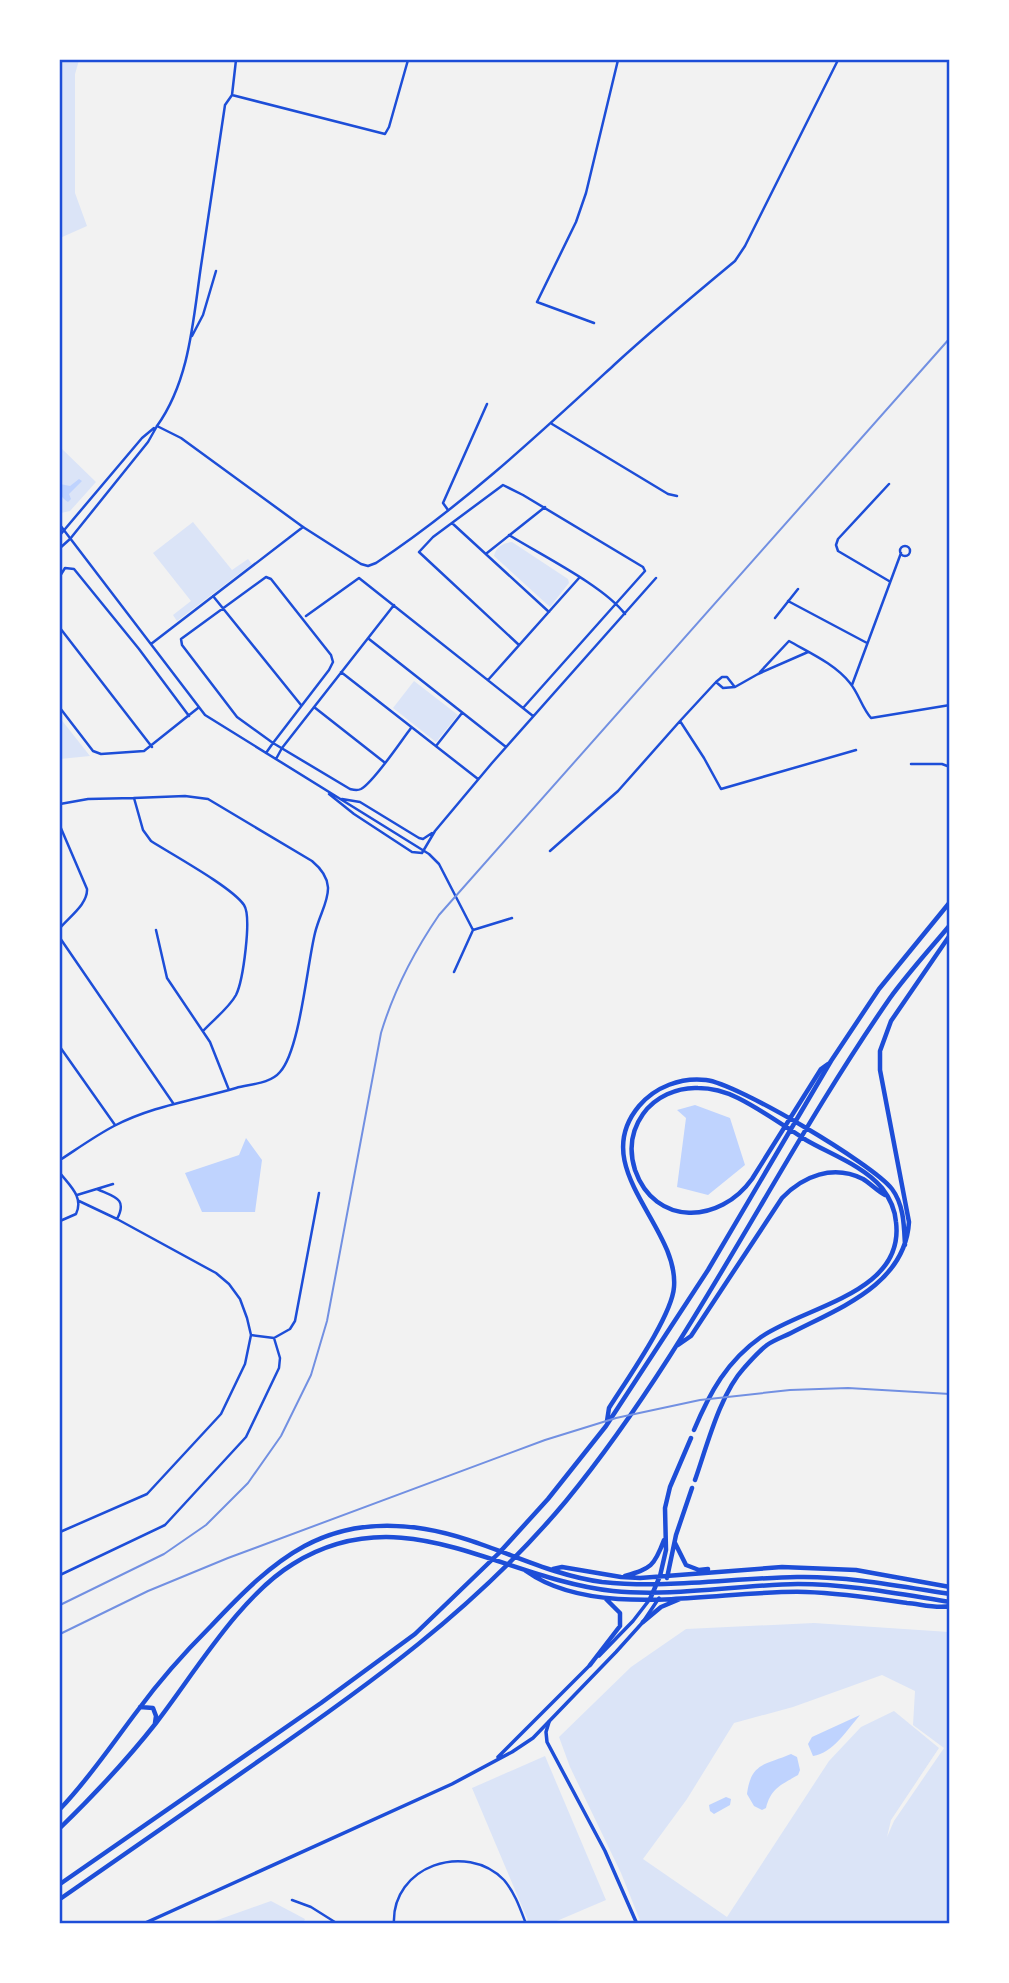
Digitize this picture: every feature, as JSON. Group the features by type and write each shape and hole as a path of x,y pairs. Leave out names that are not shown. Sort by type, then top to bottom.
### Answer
{"highway":[{"path":"60,1884 321,1703 415,1634 499,1553 606,1426 708,1270 831,1061 879,989 950,902"},
{"path":"60,1899 350,1698 433,1633 520,1551 565,1502 678,1345 852,1056 892,995 950,925"},
{"path":"695,1479 723,1402 741,1371 767,1345 855,1300 879,1283 892,1268 905,1245 909,1222 907,1202 880,1070 880,1051 891,1021 950,935"},
{"path":"694,1430 709,1395 733,1362 762,1337 859,1290 885,1266 891,1257 897,1237 895,1214 882,1188 868,1176 808,1141 777,1122 740,1099 714,1090 699,1087 674,1091 653,1102 640,1118 632,1137 635,1170 647,1192 673,1209 704,1213 729,1203 752,1179 821,1069 831,1061"},
{"path":"606,1426 609,1408 669,1308 674,1287 672,1263 667,1250 634,1189 624,1161 625,1132 631,1118 638,1106 659,1089 693,1080 722,1083 782,1115 871,1170 892,1190 902,1213 905,1245"},
{"path":"678,1345 691,1336 782,1198 801,1180 821,1174 843,1173 860,1178 886,1196"},
{"path":"650,1599 660,1576 666,1550 665,1507 691,1438"},
{"path":"659,1598 668,1576 675,1542 692,1488"},
{"path":"60,1809 96,1768 139,1707 251,1583 307,1544 349,1529 390,1525 426,1529 595,1581 636,1584 819,1577 950,1594"},
{"path":"60,1828 110,1778 155,1724 258,1590 291,1564 349,1540 389,1536 435,1541 593,1588 636,1592 815,1585 860,1588 950,1604"},
{"path":"621,1577 639,1573 652,1566 665,1537"},
{"path":"675,1542 683,1561 692,1568 735,1570"},
{"path":"520,1567 563,1589 604,1597 650,1599 803,1592 946,1607 950,1604"},
{"path":"552,1569 562,1567 621,1577 782,1567 856,1570 950,1587"},
{"path":"684,1597 679,1595 674,1586 675,1580 687,1574"},
{"path":"590,1665 620,1626 620,1613 616,1606 604,1597"},
{"path":"643,1622 661,1607 684,1597"},
{"path":"139,1707 153,1708 155,1724"}],"main road":[{"path":"143,1923 452,1784 533,1738 643,1622 659,1598"},
{"path":"494,1761 633,1621 650,1599"},
{"path":"550,1722 546,1732 547,1742 605,1851 637,1923"}],"street":[{"path":"60,548 148,442 177,391 191,338 225,105 232,95 236,60"},
{"path":"232,95 385,134 408,60"},
{"path":"594,323 537,302 576,222 586,193 618,60"},
{"path":"157,426 181,438 303,527 361,564 368,566 385,557 448,510 552,424 615,364 735,261 838,60"},
{"path":"191,338 203,315 216,271"},
{"path":"448,510 443,503 487,404"},
{"path":"552,424 668,494 677,496"},
{"path":"60,535 142,438 157,426"},
{"path":"889,484 838,539 836,545 838,551 889,581"},
{"path":"519,645 419,552 426,543 498,486 507,486 545,507 643,567 645,571 523,708"},
{"path":"486,554 545,507"},
{"path":"452,523 549,612"},
{"path":"60,525 205,715 380,821 429,854 439,864 472,930 454,972"},
{"path":"150,644 303,527"},
{"path":"509,535 618,604 625,614"},
{"path":"852,685 901,553"},
{"path":"60,576 65,568 74,569 189,716"},
{"path":"266,753 273,743 333,662 331,655 271,579 266,577 181,639 230,711 273,743 356,790 361,789 411,728"},
{"path":"306,616 359,578 533,716"},
{"path":"488,680 579,578"},
{"path":"326,790 354,814 418,854 478,779 656,578"},
{"path":"775,618 798,589"},
{"path":"213,596 301,705"},
{"path":"789,601 867,643"},
{"path":"276,759 394,605"},
{"path":"60,628 152,747"},
{"path":"368,638 506,747"},
{"path":"758,674 788,641 833,667 852,685 871,718 950,705"},
{"path":"716,682 723,688 735,687 808,652"},
{"path":"341,671 478,779"},
{"path":"550,851 618,791 716,682 727,677 735,687"},
{"path":"314,707 384,762"},
{"path":"60,708 96,753 144,751 199,708"},
{"path":"436,747 462,713"},
{"path":"680,721 720,789 856,750"},
{"path":"911,764 942,764 950,767"},
{"path":"60,804 88,799 185,796 208,799 312,861 325,875 329,884 326,903 315,932 294,1041 281,1071 271,1079 173,1103 115,1125 60,1160"},
{"path":"134,798 143,830 151,841 232,894 244,905 247,912 237,993 204,1031"},
{"path":"341,799 360,802 419,838 423,839 435,831"},
{"path":"60,826 87,889 84,901 60,928"},
{"path":"472,930 512,918"},
{"path":"156,930 167,978 214,1049 229,1090"},
{"path":"60,938 173,1103"},
{"path":"60,1047 115,1125"},
{"path":"60,1173 79,1201 76,1214 60,1221"},
{"path":"77,1195 113,1184"},
{"path":"97,1189 118,1199 122,1204 117,1219"},
{"path":"251,1335 274,1338 290,1329 295,1321 319,1193"},
{"path":"60,1532 139,1499 156,1486 221,1414 244,1364 251,1335 240,1300 229,1284 216,1273 79,1201"},
{"path":"60,1575 165,1525 242,1442 279,1368 280,1358 274,1338"},
{"path":"394,1923 397,1903 404,1887 415,1875 437,1863 452,1861 478,1864 503,1880 517,1899 526,1923"},
{"path":"292,1900 311,1907 338,1923"}],"shaded area":[{"path":"60,60 79,60 75,74 75,193 87,226 60,238"},
{"path":"60,447 96,482 70,511 61,513"},
{"path":"193,522 232,570 248,559 252,564 177,621 173,615 191,601 153,553"},
{"path":"512,542 568,579 569,583 550,607 494,556 500,546"},
{"path":"414,681 458,715 436,742 393,708"},
{"path":"60,718 90,756 60,759"},
{"path":"814,1623 949,1632 949,1923 641,1923 559,1737 631,1667 686,1629","holes":["882,1675 915,1691 913,1725 944,1748 894,1821 887,1837 891,1820 939,1748 894,1711 861,1727 829,1761 727,1917 643,1859 687,1799 734,1723 793,1707"]},
{"path":"545,1756 606,1900 552,1923 529,1923 472,1788"},
{"path":"271,1901 305,1919 303,1923 209,1923"}],"water":[{"path":"79,479 82,481 69,494 71,499 68,502 61,494 60,484 70,486"},
{"path":"695,1105 730,1118 745,1165 708,1195 677,1187 686,1118 677,1110"},
{"path":"246,1138 262,1160 255,1212 202,1212 185,1173 239,1155"},
{"path":"860,1715 833,1746 813,1756 808,1744 812,1737"},
{"path":"791,1754 797,1757 800,1770 798,1775 774,1791 766,1808 762,1810 754,1806 747,1794 756,1770"},
{"path":"726,1797 731,1799 730,1805 714,1814 710,1811 709,1805"}],"railway":[{"path":"60,1605 164,1554 206,1525 248,1483 281,1436 311,1375 327,1321 381,1033 405,972 439,915 950,338"},
{"path":"60,1634 148,1591 228,1558 545,1440 616,1418 700,1400 790,1390 848,1388 950,1394"}]}
